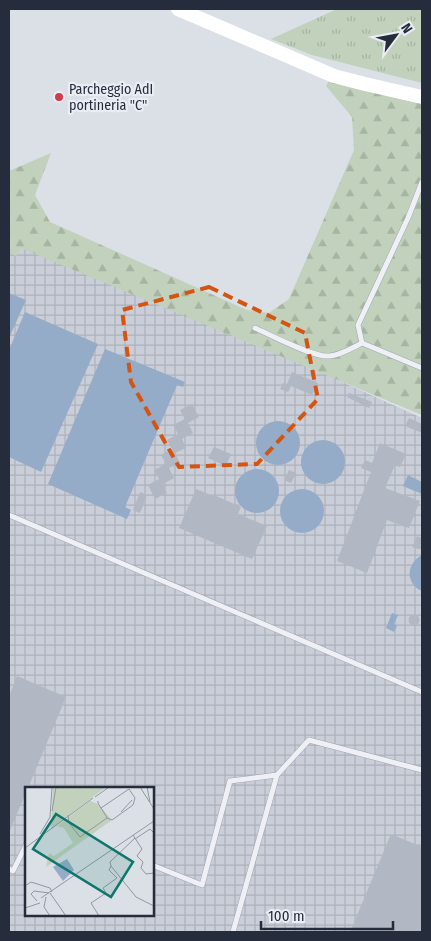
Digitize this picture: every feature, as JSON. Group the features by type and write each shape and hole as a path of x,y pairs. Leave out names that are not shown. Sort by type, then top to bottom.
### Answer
{"street":[{"path":"178,9 334,76 422,99"}],"lane":[{"path":"362,343 358,325 408,218 422,182"},
{"path":"255,328 310,352 328,357 342,353 362,343 422,368"},
{"path":"9,515 422,692"},
{"path":"233,932 276,775 309,740 422,770"},
{"path":"154,866 202,885 230,781 276,775"},
{"path":"9,869 13,871 25,847"}],"highlighted area":[{"path":"209,287 305,333 318,399 257,464 179,467 131,382 122,310"}],"shaded area":[{"path":"9,241 329,376 422,418 422,932 9,932"}],"green space":[{"path":"337,9 422,9 422,83 312,55 271,39"},
{"path":"330,79 422,103 422,415 21,248 16,256 9,253 9,171 51,153 35,195 50,222 247,310 269,313 289,299 354,150 352,117 326,86"}],"water":[{"path":"9,293 26,300 9,338"},
{"path":"25,312 98,344 41,472 9,457 9,350"},
{"path":"105,349 185,382 183,387 177,385 125,507 131,510 127,519 48,484"},
{"path":"278,421 290,425 296,431 300,443 296,455 290,461 278,465 266,461 260,455 256,443 260,431 266,425"},
{"path":"323,440 335,444 341,450 345,462 341,474 335,480 323,484 311,480 305,474 301,462 305,450 311,444"},
{"path":"257,469 269,473 275,479 279,491 275,503 269,509 257,513 245,509 239,503 235,491 239,479 245,473"},
{"path":"408,475 422,482 422,494 403,486"},
{"path":"302,489 314,493 320,499 324,511 320,523 314,529 302,533 290,529 284,523 280,511 284,499 290,493"},
{"path":"422,555 422,591 416,588 410,578 410,568"},
{"path":"392,613 398,615 394,624 397,626 394,632 386,628"}],"building":[{"path":"292,372 318,383 312,395 291,386 288,392 280,389 283,383 287,384"},
{"path":"349,393 372,402 369,408 347,397"},
{"path":"192,404 199,417 188,423 193,433 182,439 186,448 175,453 180,463 169,468 174,478 163,484 167,493 155,499 148,485 159,479 154,470 166,464 161,455 172,449 167,440 178,434 173,425 185,419 180,410"},
{"path":"409,418 422,424 422,433 405,426"},
{"path":"380,443 406,454 400,467 395,465 385,488 420,501 409,528 387,520 367,573 337,561 371,472 361,468 365,460 372,463"},
{"path":"214,447 231,454 226,466 208,458"},
{"path":"289,470 296,473 291,483 284,480"},
{"path":"196,489 241,507 238,514 267,526 252,559 179,528"},
{"path":"140,492 147,495 140,513 133,510"},
{"path":"417,536 422,538 421,549 412,547"},
{"path":"414,614 420,620 414,626 408,620"},
{"path":"17,676 66,697 28,787 25,787 25,794 9,833 9,696"},
{"path":"391,834 422,847 422,932 350,932"}],"place":[{"name":"Parcheggio AdI portineria \"C\"","path":"59,97"}]}
